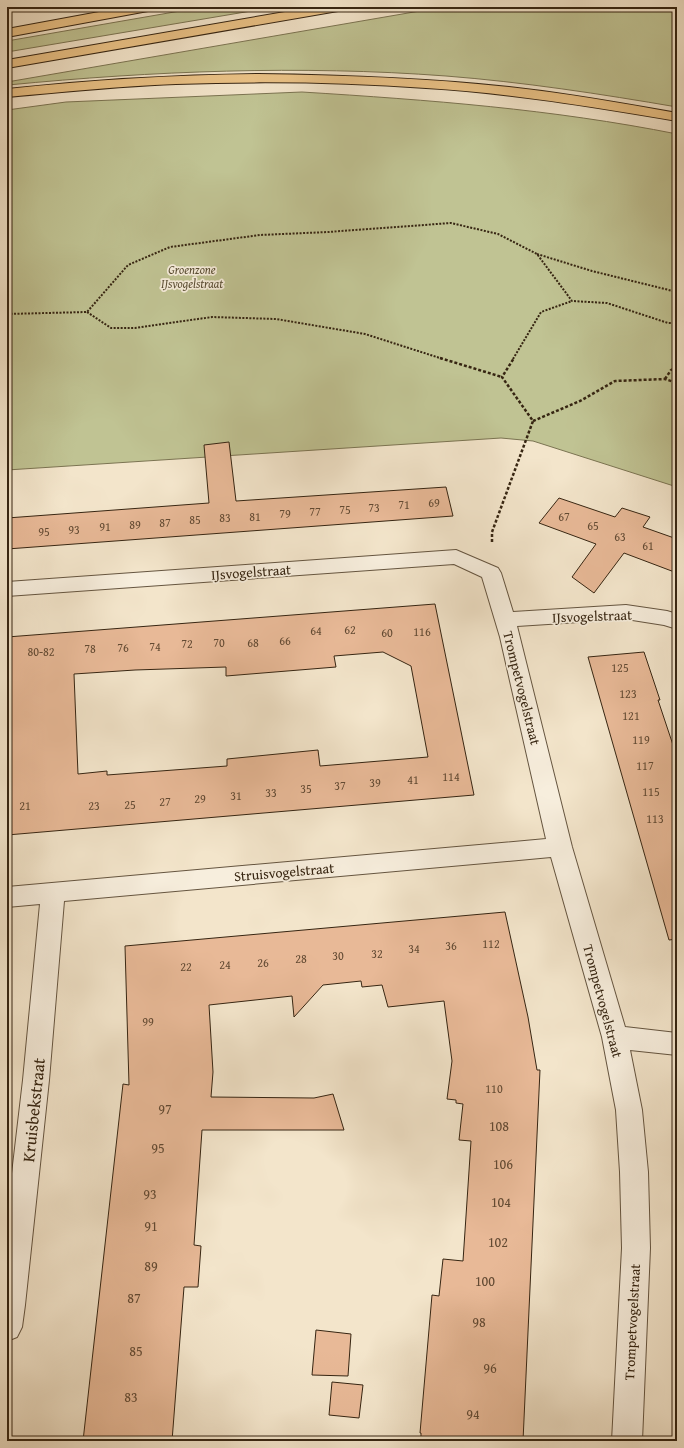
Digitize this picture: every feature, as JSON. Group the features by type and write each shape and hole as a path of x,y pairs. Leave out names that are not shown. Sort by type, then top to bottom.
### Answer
{"highway":[{"path":"7,33 148,7"},
{"path":"7,64 338,7"},
{"path":"7,93 152,81 216,79 334,79 494,90 602,104 677,117"}],"street":[{"name":"IJsvogelstraat","path":"7,589 456,557 491,573"},
{"name":"Trompetvogelstraat","path":"491,573 505,620 560,847 615,1037 629,1110 634,1172 636,1248 627,1441"},
{"name":"IJsvogelstraat","path":"505,620 626,612 666,618 677,622"},
{"name":"Struisvogelstraat","path":"7,898 560,847"},
{"name":"Kruisbekstraat","path":"7,1327 11,1305 36,1080 52,894"},
{"path":"615,1037 677,1044"}],"path":[{"path":"88,310 128,265 170,247 245,237 451,222 498,234 537,254 592,271 677,292"},
{"path":"537,254 572,301"},
{"path":"502,376 541,312 572,301 607,304 668,323 677,323"},
{"path":"7,314 88,310 111,328 135,328 212,317 276,319 365,334 502,376 533,421"},
{"path":"665,379 671,370 677,367"},
{"path":"491,573 492,532 533,421 580,400 615,381 665,379 677,383"}],"green space":[{"path":"203,7 275,7 7,52 7,41"},
{"path":"443,7 677,7 677,107 533,85 446,76 391,73 281,70 227,71 117,76 8,85 7,82"},
{"name":"Groenzone IJsvogelstraat","path":"302,92 444,102 537,112 630,125 677,134 677,487 533,441 501,438 7,470 7,110 66,102"}],"building":[{"path":"229,442 236,501 446,487 453,516 7,549 7,518 209,503 204,445"},
{"path":"559,498 615,517 622,508 650,517 643,527 677,539 677,573 624,553 594,593 572,577 596,544 539,523"},
{"path":"435,604 474,795 7,835 9,686 7,686 7,637","holes":["383,652 411,666 428,757 320,766 318,750 227,759 227,766 107,775 107,771 78,774 74,674 226,667 226,676 336,667 334,656"]},
{"path":"644,652 677,757 677,939 669,940 588,657"},
{"path":"505,912 528,1017 537,1070 540,1070 523,1441 421,1441 420,1433 432,1295 439,1296 443,1259 463,1261 471,1141 459,1140 463,1104 456,1103 456,1100 447,1099 452,1061 444,1001 388,1007 382,985 362,987 361,981 323,985 294,1017 292,996 209,1005 213,1072 211,1097 314,1098 333,1094 344,1130 202,1130 194,1245 201,1246 198,1287 184,1287 172,1441 83,1441 123,1084 129,1085 125,946"},
{"path":"316,1330 351,1334 348,1376 312,1375"},
{"path":"332,1382 363,1385 359,1418 329,1415"}]}
